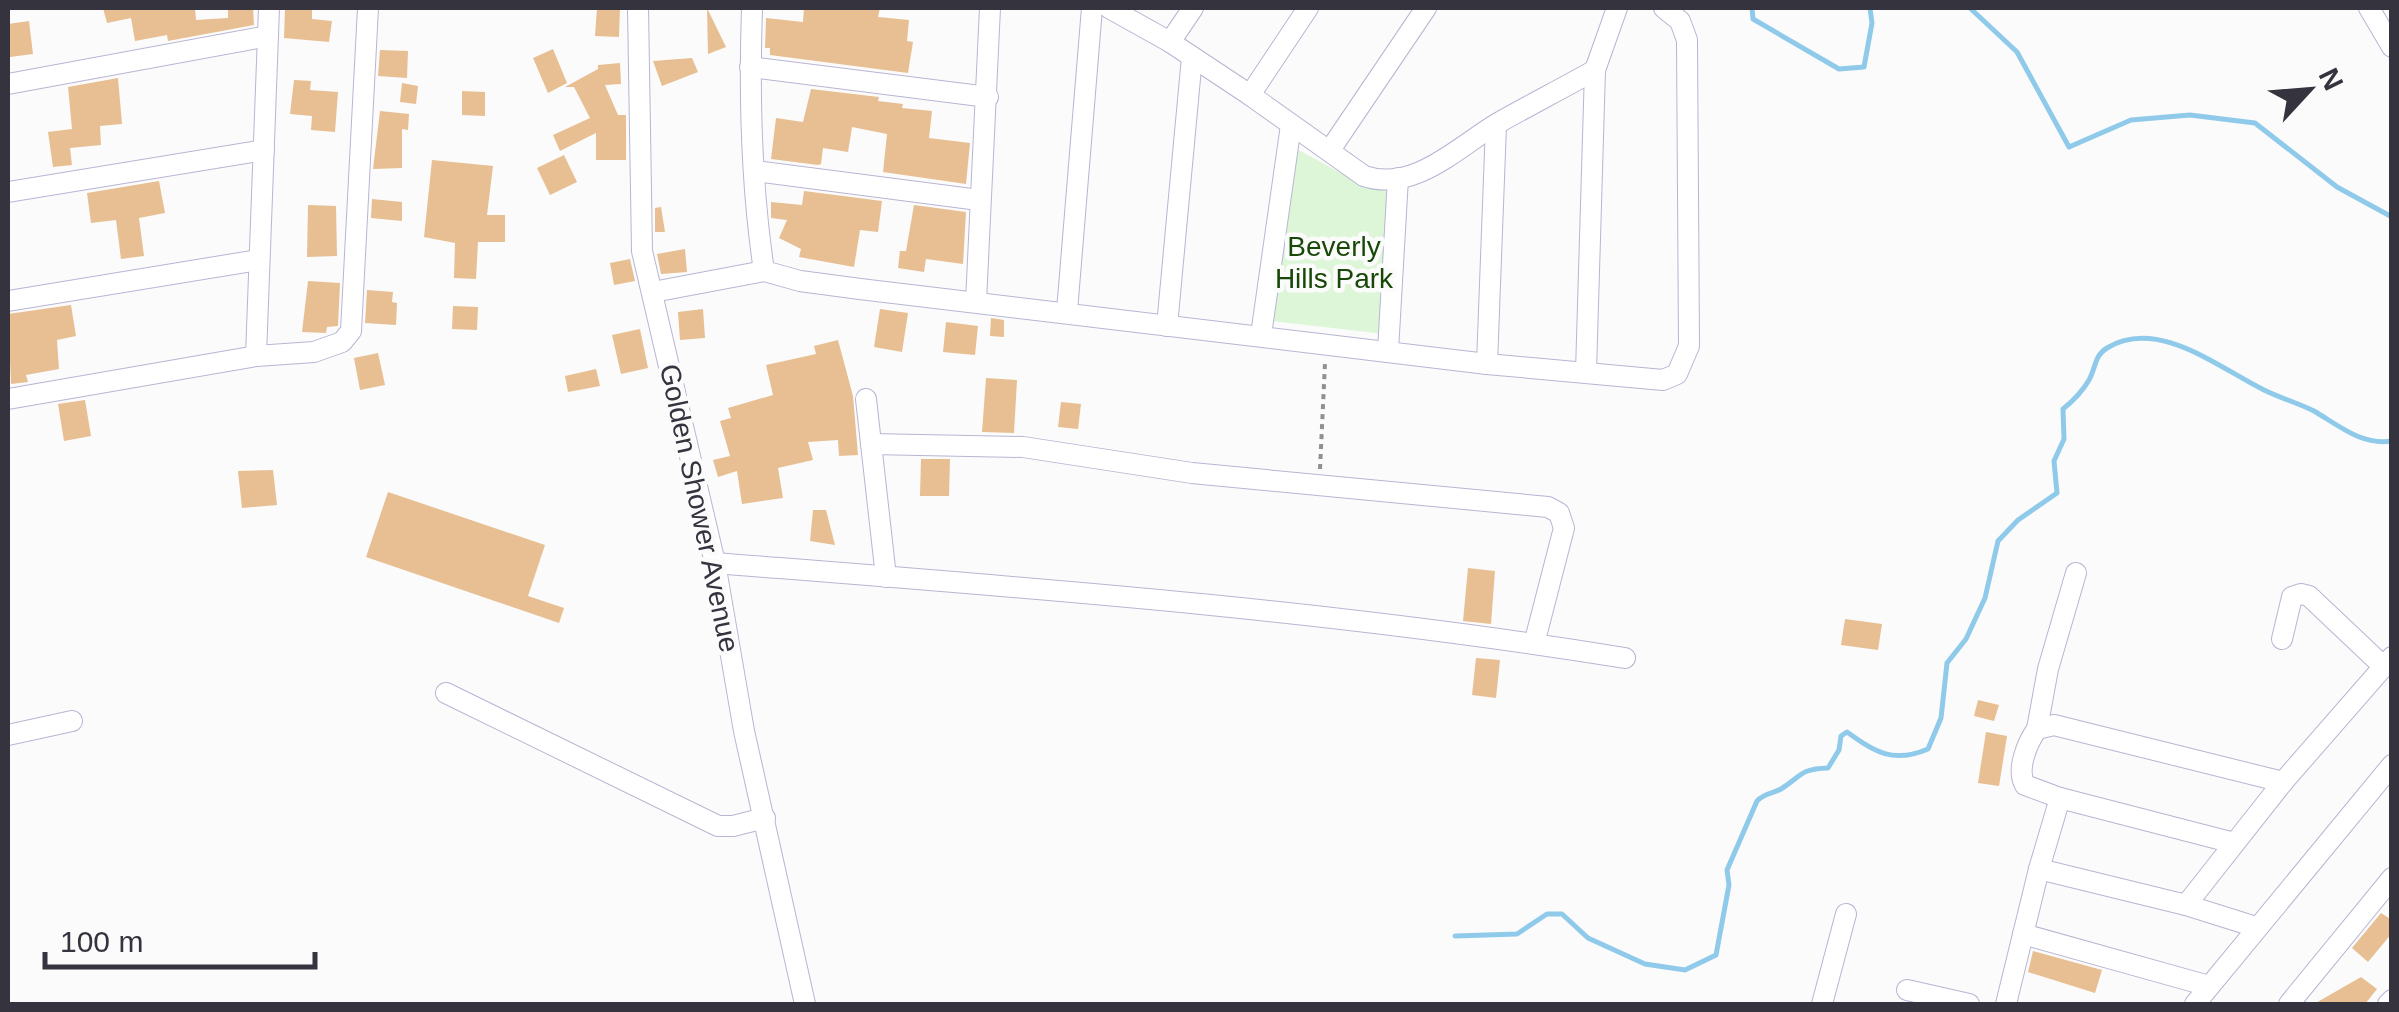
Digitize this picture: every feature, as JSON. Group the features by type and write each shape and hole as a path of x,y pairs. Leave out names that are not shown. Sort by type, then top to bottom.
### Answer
{"street":[{"path":"256,356 269,8"},
{"path":"8,399 256,356 314,352 342,342 351,331 368,8"},
{"name":"Golden Shower Avenue","path":"638,8 642,250 714,563 744,731 805,1004"},
{"path":"752,8 754,171 764,271"},
{"path":"976,302 990,8"},
{"path":"1067,311 1092,8"},
{"path":"1109,8 1170,42 1364,176 1376,180 1398,178 1443,160 1496,124 1596,70"},
{"path":"1170,42 1193,8"},
{"path":"1250,94 1308,8"},
{"path":"1330,150 1426,8"},
{"path":"1586,372 1596,70 1616,8"},
{"path":"653,292 764,271 800,281 1167,326 1487,364 1663,380 1678,374 1689,346 1687,40 1680,21 1664,8"},
{"path":"2369,8 2392,46"},
{"path":"8,84 268,36"},
{"path":"1167,326 1192,57"},
{"path":"750,67 988,97"},
{"path":"1487,364 1496,124"},
{"path":"1260,335 1291,125"},
{"path":"8,192 264,150"},
{"path":"754,171 979,200"},
{"path":"1388,351 1398,178"},
{"path":"8,300 258,260"},
{"path":"866,399 886,576"},
{"path":"871,444 1023,447 1192,474 1548,507 1559,513 1564,528 1534,644"},
{"path":"714,563 1173,601 1625,658"},
{"path":"2076,573 2021,780 2060,798 2234,843"},
{"path":"2186,905 2283,782 2387,661 2301,594 2292,597 2282,640"},
{"path":"446,693 718,826 765,818"},
{"path":"8,734 72,722"},
{"path":"2037,729 2054,725 2283,782"},
{"path":"2195,1004 2392,765"},
{"path":"2006,1004 2060,798"},
{"path":"2039,869 2256,926"},
{"path":"2289,1004 2392,878"},
{"path":"1822,1004 1846,914"},
{"path":"2023,934 2209,986"},
{"path":"1907,990 1969,1004"}],"path":[{"path":"1319,484 1326,344"}],"green space":[{"name":"Beverly Hills Park","path":"1293,147 1363,185 1393,181 1384,334 1272,321"}],"building":[{"path":"103,8 195,8 196,20 228,18 228,9 253,8 254,25 168,41 167,35 135,41 131,18 107,23"},
{"path":"285,8 312,8 312,19 332,21 329,42 284,38"},
{"path":"597,8 620,8 619,37 595,36"},
{"path":"707,8 726,47 708,54"},
{"path":"804,8 880,8 878,17 909,20 907,41 913,42 908,73 770,55 770,48 765,48 766,18 803,22"},
{"path":"29,21 33,54 10,57 8,24"},
{"path":"553,49 567,83 548,93 533,58"},
{"path":"380,50 408,51 407,78 378,76"},
{"path":"692,58 698,72 662,86 653,61"},
{"path":"620,63 621,84 605,85 618,115 626,115 626,160 596,160 596,133 560,151 553,135 590,118 574,87 565,87 598,69 598,65"},
{"path":"118,78 122,124 100,126 101,145 70,148 72,165 53,167 48,132 72,129 68,87"},
{"path":"294,80 311,81 310,90 338,92 335,132 311,130 312,116 290,114"},
{"path":"402,83 418,86 416,104 400,102"},
{"path":"811,89 879,97 878,101 903,104 902,108 932,111 929,138 970,143 966,184 883,172 887,134 852,127 848,152 823,148 821,164 771,159 776,118 803,122"},
{"path":"462,91 485,92 485,116 462,115"},
{"path":"380,111 409,114 408,130 402,129 402,168 373,169"},
{"path":"564,155 577,182 550,195 537,168"},
{"path":"432,160 493,166 487,215 505,215 505,242 478,242 476,279 454,278 455,243 424,237"},
{"path":"159,181 165,213 139,218 144,256 121,259 116,220 91,223 87,193"},
{"path":"804,191 882,201 878,232 860,230 854,267 799,257 801,249 779,238 787,220 771,218 771,202 802,205"},
{"path":"372,199 402,202 402,221 371,218"},
{"path":"308,205 336,206 337,256 307,257"},
{"path":"914,205 966,212 963,264 926,259 924,272 898,268 900,251 906,251"},
{"path":"661,207 665,232 655,232 655,208"},
{"path":"685,249 687,272 661,274 657,254"},
{"path":"630,259 635,281 614,285 610,263"},
{"path":"308,281 340,283 338,326 327,327 326,333 302,332"},
{"path":"367,290 393,292 396,325 365,323"},
{"path":"71,305 76,336 57,340 59,369 26,375 28,382 11,384 8,314"},
{"path":"453,306 478,307 477,330 452,329"},
{"path":"703,309 705,338 680,340 678,312"},
{"path":"880,309 908,313 902,352 874,347"},
{"path":"991,318 1004,320 1004,337 990,336"},
{"path":"946,322 978,326 975,355 943,352"},
{"path":"640,329 648,368 621,374 612,335"},
{"path":"838,340 853,396 858,455 839,456 838,440 808,442 813,460 778,468 783,498 742,504 737,471 718,477 713,460 730,456 720,421 731,418 728,408 773,395 766,365 816,354 814,346"},
{"path":"378,353 385,385 360,390 354,358"},
{"path":"596,369 600,386 568,392 565,376"},
{"path":"986,378 1017,380 1014,433 982,432"},
{"path":"85,400 91,436 64,441 58,404"},
{"path":"1061,402 1081,404 1078,429 1058,427"},
{"path":"921,459 950,459 949,496 920,496"},
{"path":"273,470 277,505 242,508 238,471"},
{"path":"388,492 545,545 528,596 564,608 559,623 366,557"},
{"path":"813,510 826,510 835,545 810,541"},
{"path":"1468,568 1495,571 1491,624 1463,621"},
{"path":"1845,619 1882,624 1878,650 1841,645"},
{"path":"1476,658 1500,660 1496,698 1472,695"},
{"path":"1978,700 1999,705 1994,721 1974,716"},
{"path":"1986,732 2007,736 1999,786 1978,783"},
{"path":"2381,913 2392,920 2392,933 2368,962 2352,948"},
{"path":"2033,951 2102,970 2095,993 2028,972"},
{"path":"2361,977 2377,989 2365,1004 2314,1004"}],"waterway":[{"path":"1752,8 1753,19 1839,69 1864,67 1872,23 1870,8"},
{"path":"1970,8 2017,52 2069,147 2131,120 2190,115 2255,123 2337,187 2392,217"},
{"path":"1455,936 1517,934 1547,914 1562,914 1588,938 1645,964 1685,970 1716,955 1729,885 1727,870 1757,801 1806,772 1828,768 1839,750 1841,736 1847,732 1885,754 1905,755 1928,749 1941,718 1947,663 1966,639 1985,598 1998,541 2018,520 2057,493 2054,461 2064,439 2063,409 2083,388 2097,358 2107,348 2127,340 2167,342 2314,411 2351,433 2381,442 2392,441"}]}
